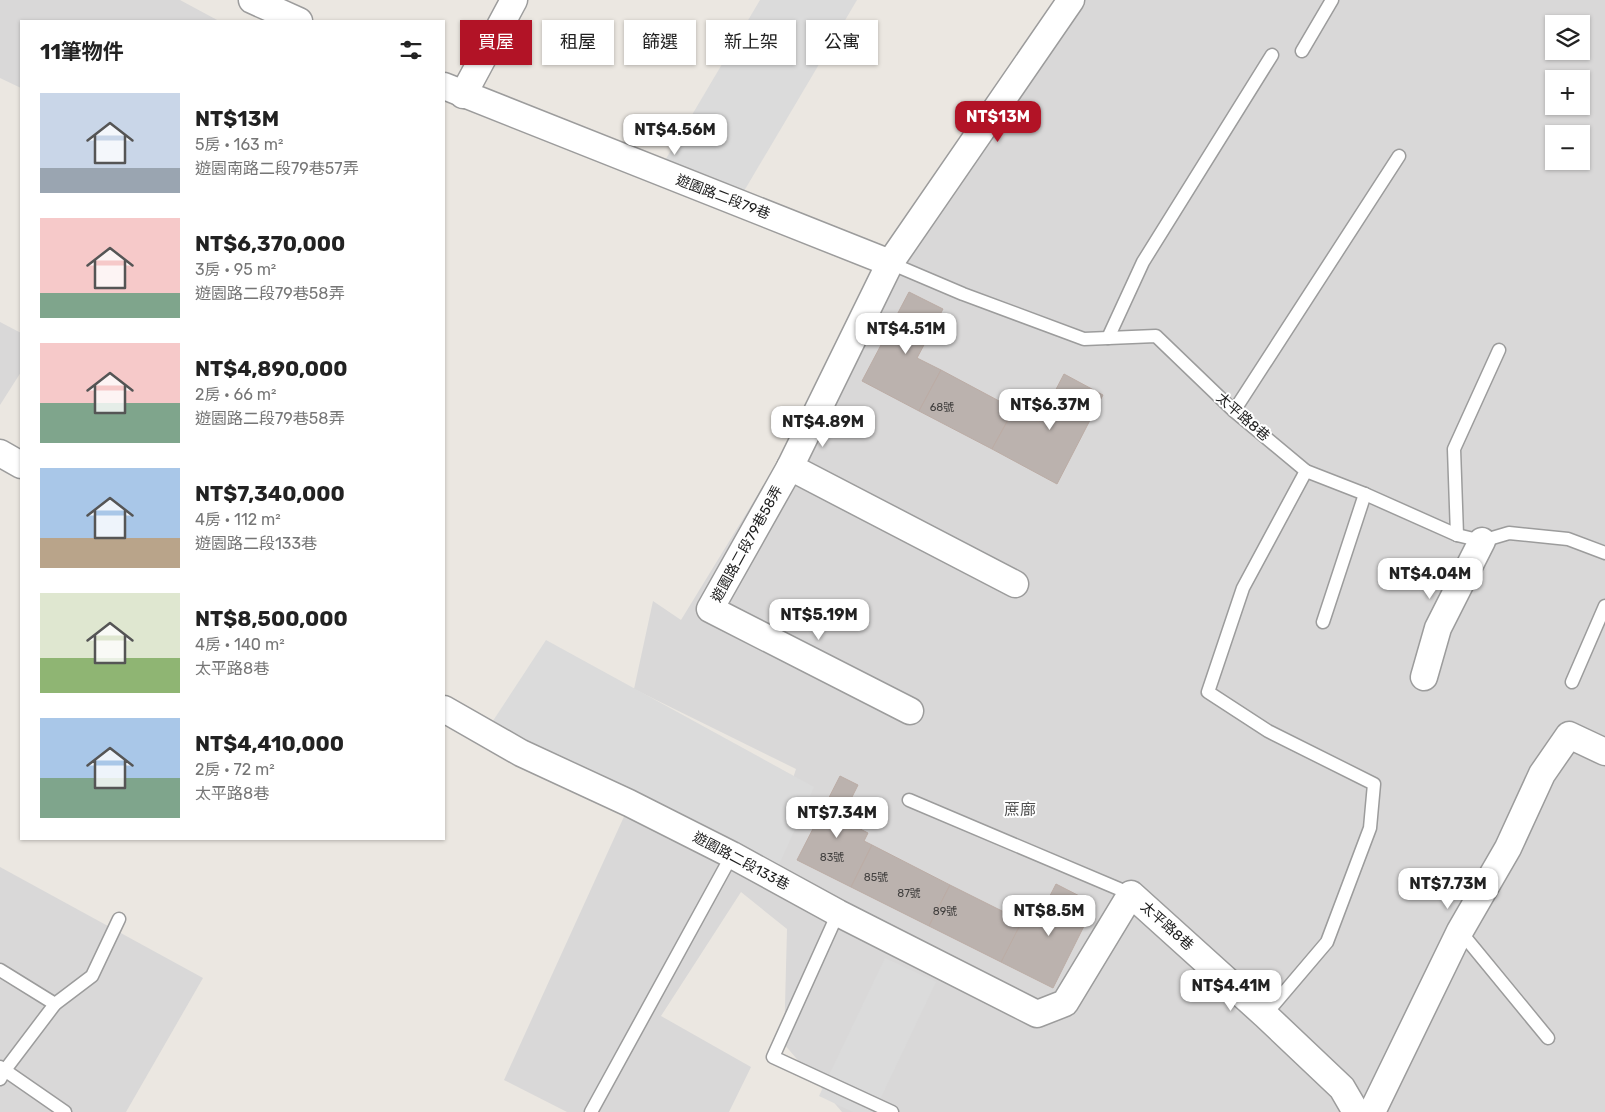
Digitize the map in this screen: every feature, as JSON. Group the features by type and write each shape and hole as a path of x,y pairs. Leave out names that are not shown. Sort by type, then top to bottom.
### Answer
{"street":[{"path":"252,0 297,20"},
{"path":"454,91 514,0"},
{"name":"遊園路二段79巷58弄","path":"910,711 710,609 790,467 890,263 1071,0"},
{"name":"遊園路二段79巷","path":"454,91 890,263"},
{"path":"0,453 20,464"},
{"path":"790,467 1015,584"},
{"path":"1424,677 1438,628 1482,541"},
{"name":"遊園路二段133巷","path":"445,711 521,753 629,803 732,855 838,913 1037,1014"},
{"path":"1372,1112 1460,931 1508,848 1542,774 1569,735 1605,752"},
{"name":"太平路8巷","path":"1037,1014 1065,1003 1131,894 1265,1015 1342,1088 1356,1112"}],"lane":[{"path":"1302,51 1332,0"},
{"path":"1108,338 1144,262 1272,56"},
{"path":"1234,411 1399,156"},
{"name":"太平路8巷","path":"890,263 963,294 1084,339 1156,336 1234,411 1306,471 1365,494 1456,535 1482,541 1509,533 1568,539 1605,553"},
{"path":"1456,535 1454,449 1498,350"},
{"path":"1265,1015 1327,942 1370,828 1374,784 1268,730 1208,692 1243,588 1306,471"},
{"path":"1323,622 1365,494"},
{"path":"1572,682 1605,606"},
{"path":"909,800 1131,894"},
{"path":"592,1112 732,855"},
{"path":"838,913 773,1057 892,1112"},
{"path":"65,1112 2,1072 56,1004 92,976 119,920"},
{"path":"1460,931 1548,1038"},
{"path":"0,970 56,1004"}],"shaded area":[{"path":"0,0 180,0 217,20 20,20 20,88 0,78"},
{"path":"760,0 857,0 845,20 806,20 806,65 819,65 734,208 657,174 722,65 796,65 796,20 748,20"},
{"path":"1058,0 1605,0 1605,1112 842,1112 784,1044 787,929 741,892 661,1016 751,1067 729,1112 567,1112 504,1080 627,810 773,838 796,769 634,689 653,601 681,620"},
{"path":"0,322 20,332 20,374 0,405"},
{"path":"546,640 814,787 773,878 485,733"},
{"path":"0,867 203,978 126,1112 0,1112"},
{"path":"885,958 936,982 874,1112 853,1112 819,1096"}],"building":[{"path":"909,292 943,309 917,358 941,370 919,411 862,381"},
{"path":"941,370 1014,409 992,449 919,411"},
{"path":"1064,374 1103,395 1057,484 992,449 1014,409 1039,422"},
{"path":"840,776 858,785 841,819 868,833 864,841 872,845 851,887 797,860"},
{"path":"872,845 950,885 929,926 851,887"},
{"path":"1056,884 1095,904 1053,988 1001,962 1022,921 1034,927"},
{"path":"950,885 1022,921 1001,962 929,926"}],"district":[{"name":"蔗廍","path":"1020,809"}]}
